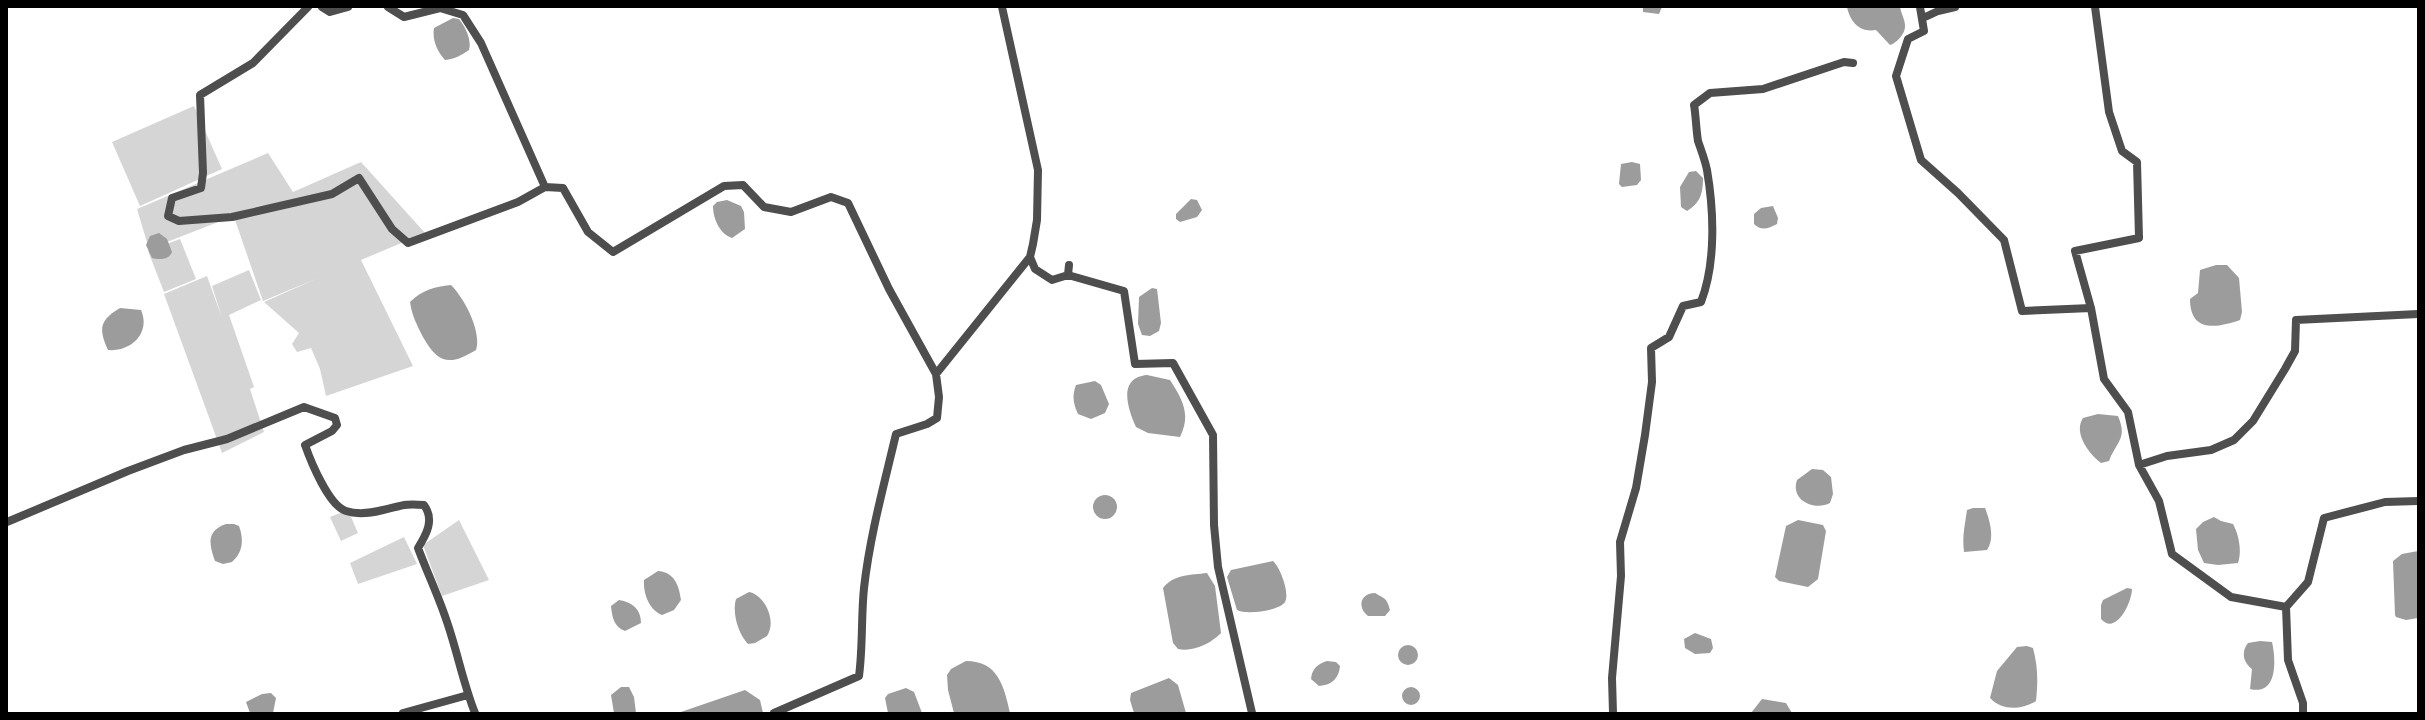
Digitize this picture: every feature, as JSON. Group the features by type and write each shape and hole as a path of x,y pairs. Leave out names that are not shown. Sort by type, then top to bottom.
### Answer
{"street":[{"path":"308,7 253,63 200,95 203,173 201,188 172,198 168,216 179,221 232,217 332,194 359,178 392,229 408,243 518,202 545,187 563,188 588,232 613,252 724,186 743,185 764,208 791,212 831,197 848,204 889,289 936,374 938,418 927,424 896,434 872,530 864,590 863,642 859,676 774,713"},
{"path":"322,7 330,12 348,7"},
{"path":"388,7 404,17 440,8 463,15 481,43 545,187"},
{"path":"936,374 1030,257 1037,220 1038,170 1002,7"},
{"path":"1920,7 1924,31 1908,39 1896,76 1921,160 1958,193 2004,240 2022,310 2091,308"},
{"path":"1923,18 1938,11 1954,7"},
{"path":"2095,7 2109,112 2122,151 2137,162 2139,238 2075,251 2091,308 2104,379 2128,412 2140,465 2159,501 2172,554 2230,597 2286,607"},
{"path":"1613,713 1612,678 1621,576 1620,542 1636,488 1645,436 1652,382 1651,348 1669,337 1683,306 1701,302 1706,289 1710,263 1711,206 1707,169 1698,139 1694,104 1710,93 1763,89 1844,62 1853,63"},
{"path":"1030,257 1035,269 1052,280 1068,275 1124,291 1135,364 1173,363 1213,435 1214,525 1218,567 1252,713"},
{"path":"1068,275 1069,265"},
{"path":"2140,465 2167,456 2211,450 2234,440 2253,421 2295,351 2296,320 2418,314"},
{"path":"7,522 128,471 184,450 227,439 304,406 335,418 337,425 332,431 305,445 333,502 345,511 359,514 383,510 405,503 424,505 428,511 430,522 426,534 418,548 446,618 466,681 468,695 475,713"},
{"path":"2303,713 2303,703 2288,660 2286,607 2308,582 2324,518 2385,502 2418,501"},
{"path":"403,713 468,695"}],"shaded area":[{"path":"1643,7 1662,7 1659,14 1643,12"},
{"path":"1847,7 1900,7 1905,23 1903,34 1898,40 1890,45 1876,30 1865,30 1853,22"},
{"path":"453,18 459,19 464,25 469,38 470,46 469,50 464,54 445,60 436,45 434,28"},
{"path":"194,106 222,169 140,206 112,142"},
{"path":"268,153 293,192 361,162 425,233 361,260 413,366 326,396 320,369 311,348 297,352 292,344 299,333 264,302 318,278 263,301 234,217 267,203 149,249 137,209"},
{"path":"1632,162 1640,164 1641,180 1637,185 1622,187 1619,184 1621,164"},
{"path":"1696,171 1703,178 1700,198 1695,205 1687,211 1681,207 1680,187 1689,172"},
{"path":"1191,199 1197,200 1202,210 1197,217 1180,222 1176,219 1176,214"},
{"path":"727,200 741,206 744,212 745,229 732,238 721,230 713,211 713,206 717,202"},
{"path":"1773,206 1778,218 1777,224 1771,227 1759,228 1754,224 1754,214 1761,208"},
{"path":"159,233 167,239 172,252 169,257 164,259 152,258 146,245 150,236"},
{"path":"180,239 196,279 164,292 148,251"},
{"path":"2216,265 2227,265 2239,278 2242,312 2240,320 2214,326 2200,323 2195,318 2191,310 2190,299 2198,293 2200,270"},
{"path":"249,270 261,300 229,315 254,387 250,389 264,432 222,453 164,294 207,276 222,318 212,286"},
{"path":"451,285 471,315 477,342 476,350 459,359 445,360 434,353 423,337 412,312 410,302 429,290"},
{"path":"1152,288 1157,289 1161,323 1159,331 1150,336 1142,335 1138,324 1139,297"},
{"path":"120,308 141,310 143,326 141,333 137,339 124,348 108,350 103,336 103,325 113,312"},
{"path":"1147,375 1170,380 1179,394 1185,415 1185,422 1180,437 1148,433 1136,427 1128,403 1128,387 1138,377"},
{"path":"1095,381 1101,385 1109,404 1105,413 1091,419 1078,414 1074,403 1074,393 1076,385"},
{"path":"2098,414 2118,416 2122,430 2120,440 2109,461 2101,463 2087,449 2080,430 2080,424 2083,418"},
{"path":"1812,469 1823,470 1831,477 1833,494 1830,503 1817,506 1811,505 1800,498 1797,493 1797,480"},
{"path":"1105,495 1114,498 1117,507 1114,516 1105,519 1096,516 1093,507 1096,498"},
{"path":"1973,508 1985,508 1989,518 1991,540 1987,550 1964,552 1963,546 1967,510"},
{"path":"348,510 358,533 341,541 330,517"},
{"path":"2214,517 2221,521 2233,524 2239,543 2240,553 2238,563 2218,565 2204,563 2198,550 2196,529 2203,522"},
{"path":"459,520 489,580 442,596 423,545"},
{"path":"1798,520 1823,525 1826,531 1818,579 1808,587 1779,581 1775,577 1786,526"},
{"path":"226,524 234,524 239,526 242,536 242,546 236,558 232,562 223,564 215,561 211,549 211,539 215,530"},
{"path":"404,537 417,564 358,584 350,563"},
{"path":"2418,551 2418,618 2406,620 2396,617 2395,615 2393,561 2402,554"},
{"path":"1273,561 1284,580 1286,593 1285,602 1282,605 1270,610 1247,612 1237,610 1227,577 1231,570"},
{"path":"658,571 668,574 675,580 679,589 681,600 674,610 662,615 657,613 650,605 644,585 644,580"},
{"path":"1207,573 1215,586 1221,633 1207,644 1196,648 1184,650 1178,649 1173,643 1163,588 1172,580 1183,576"},
{"path":"2127,588 2132,589 2131,595 2122,615 2112,623 2107,623 2101,619 2101,605 2103,600"},
{"path":"749,592 755,594 764,603 768,610 771,623 767,636 755,643 748,644 741,634 737,623 735,616 735,605 736,599"},
{"path":"1375,593 1385,599 1388,603 1390,610 1385,616 1368,616 1362,609 1361,605 1363,598 1366,595"},
{"path":"619,600 628,602 635,607 641,618 641,623 625,631 618,627 613,618 611,606"},
{"path":"1695,633 1711,639 1713,648 1710,653 1695,654 1685,648 1684,639"},
{"path":"2260,641 2272,642 2274,658 2273,674 2266,687 2259,690 2250,689 2252,669 2245,660 2244,650 2248,643"},
{"path":"1408,645 1415,648 1418,655 1415,662 1408,665 1401,662 1398,655 1401,648"},
{"path":"2027,646 2033,648 2037,668 2036,701 2025,706 2012,708 2000,705 1990,698 1997,671 2017,647"},
{"path":"966,661 986,665 998,677 1005,693 1010,713 954,713 948,690 947,675 951,669"},
{"path":"1327,661 1336,662 1340,666 1338,674 1334,680 1328,684 1319,686 1311,679 1313,672 1318,665"},
{"path":"1169,678 1178,685 1186,713 1134,713 1130,700 1131,693"},
{"path":"621,687 629,687 634,697 636,713 614,713 611,695"},
{"path":"1407,687 1415,687 1420,692 1418,703 1415,705 1407,705 1402,700 1402,692"},
{"path":"906,688 914,692 922,713 888,713 885,698 888,694"},
{"path":"745,690 760,700 763,713 678,713"},
{"path":"271,693 276,698 273,713 250,713 246,702 262,694"},
{"path":"1762,699 1786,703 1792,713 1751,713"}]}
